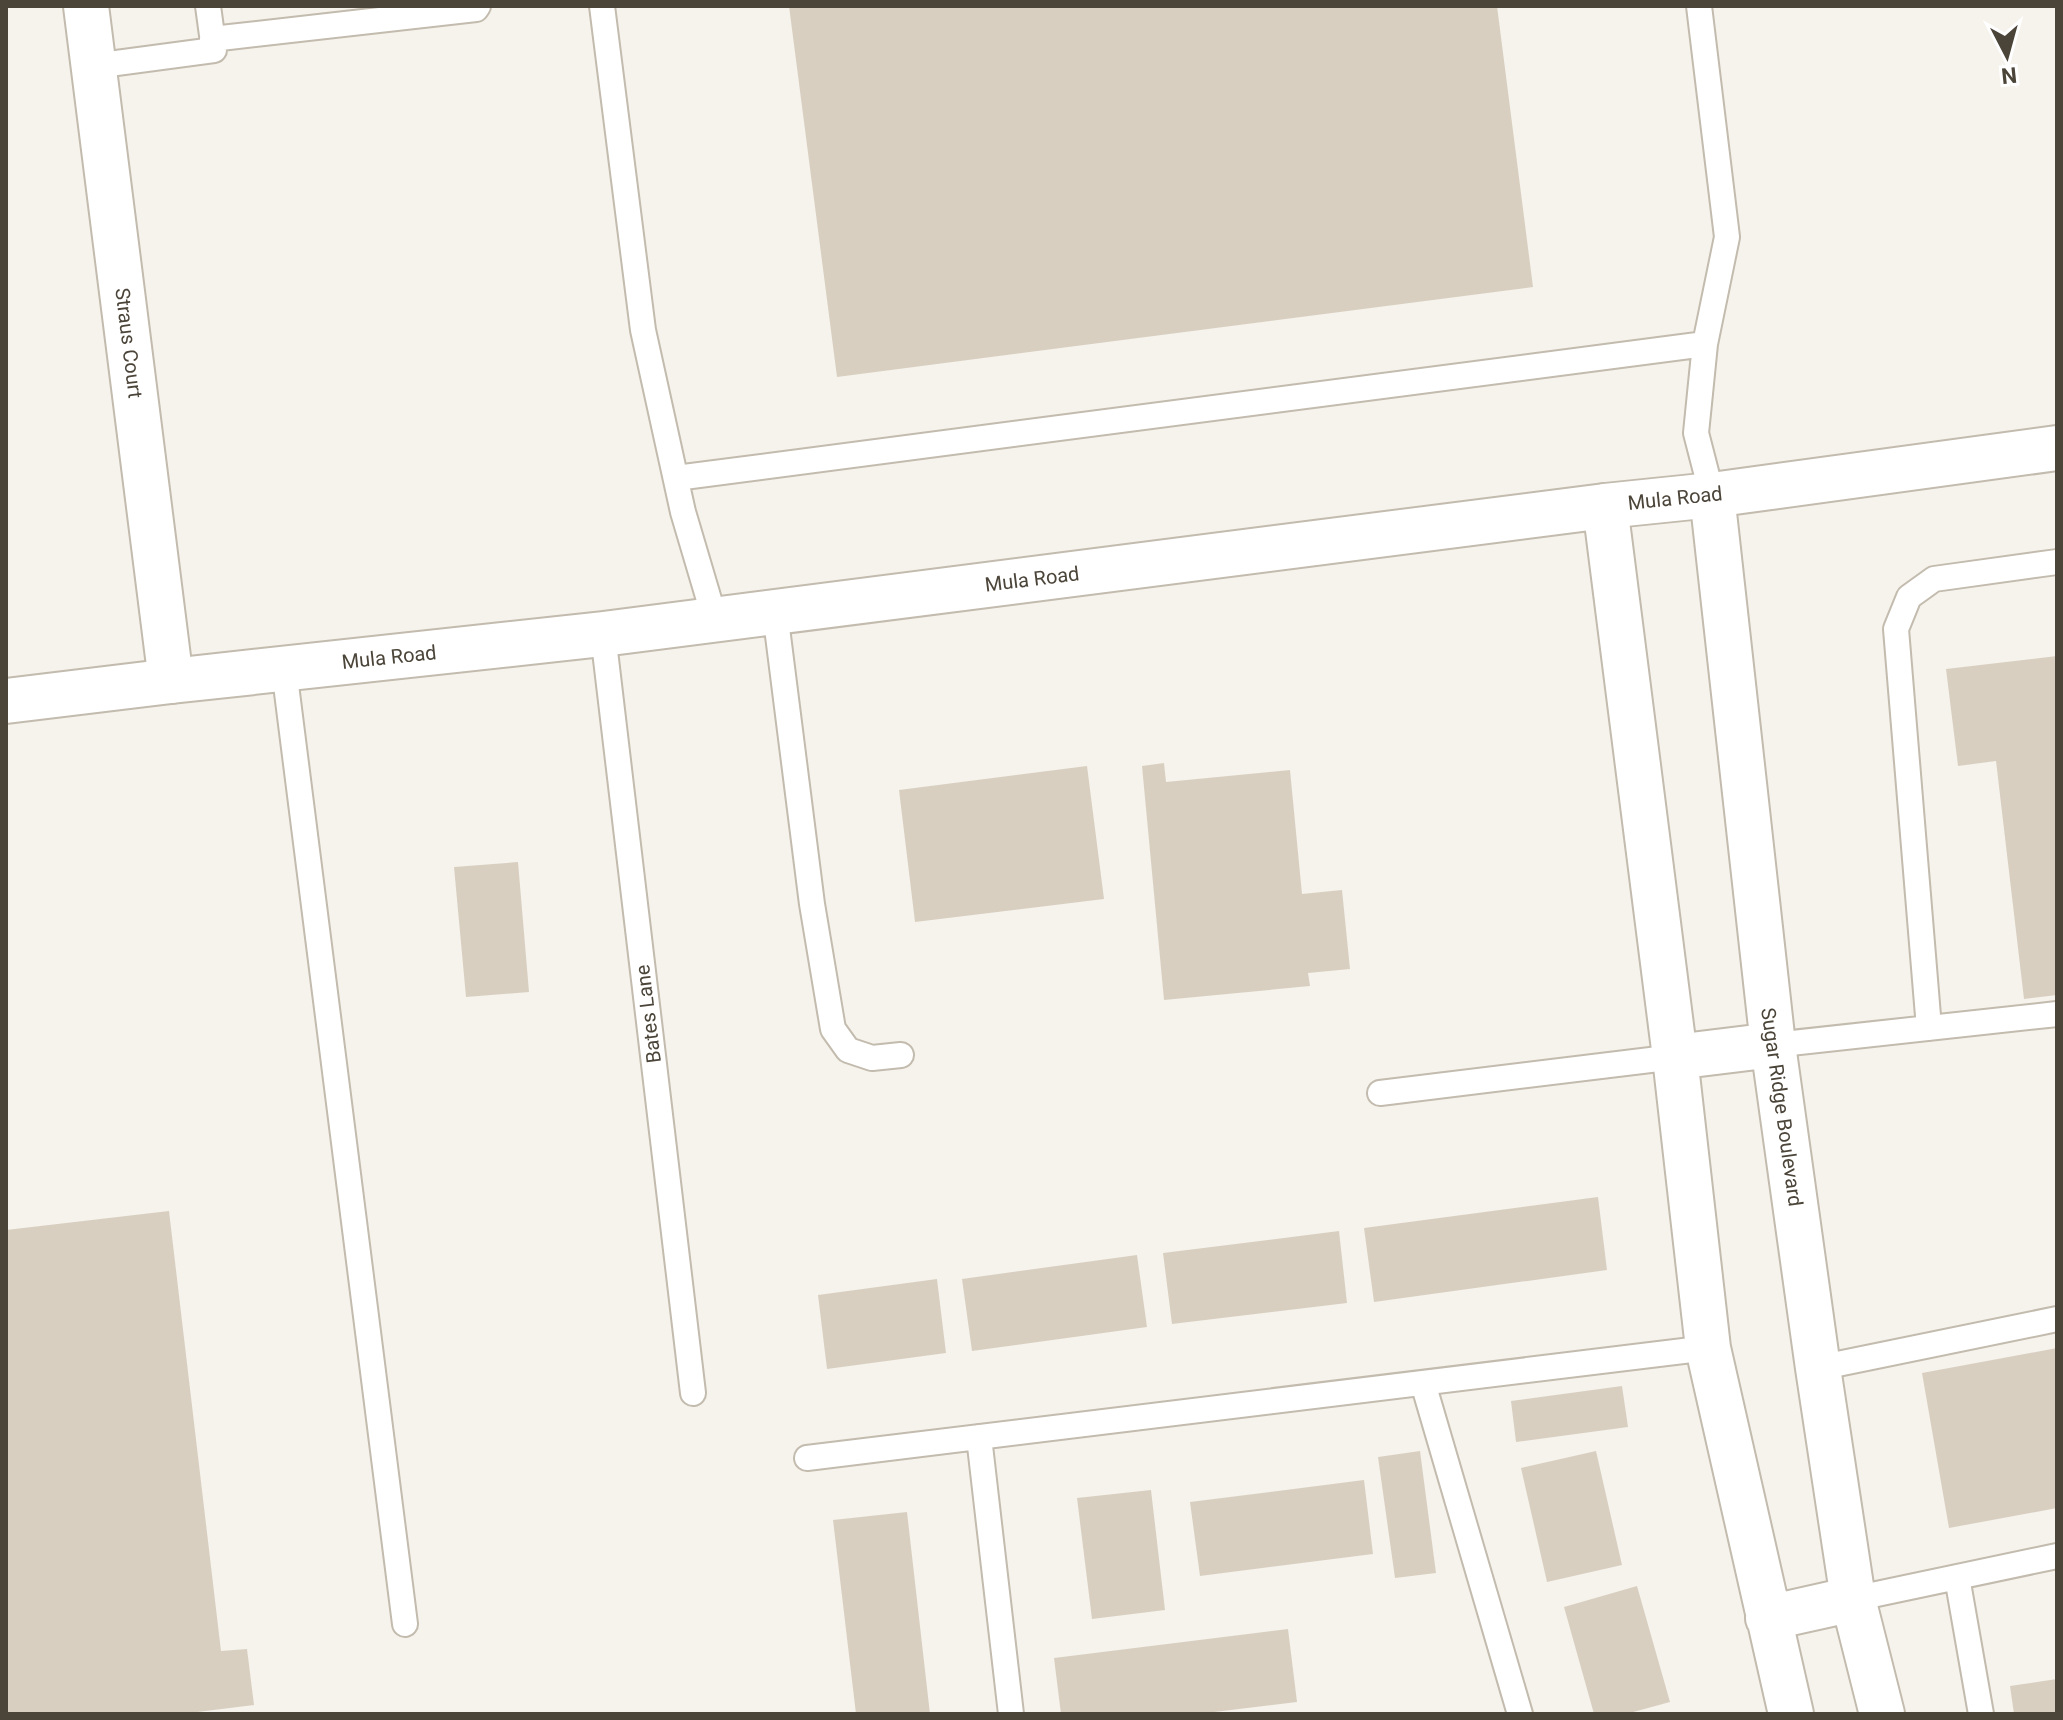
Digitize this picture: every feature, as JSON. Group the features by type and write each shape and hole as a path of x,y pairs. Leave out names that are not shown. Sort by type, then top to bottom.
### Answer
{"street":[{"name":"Straus Court","path":"86,6 171,681"},
{"name":"Mula Road","path":"6,701 603,634 1712,495 2057,448"},
{"name":"Sugar Ridge Boulevard","path":"1712,495 1773,1045 1818,1368 1853,1599 1882,1714"},
{"path":"1605,506 1675,1057 1708,1348 1791,1714"},
{"path":"1675,1057 1773,1045"},
{"path":"1768,1618 1853,1599"}],"lane":[{"path":"94,66 214,50 208,6"},
{"path":"212,39 476,9 478,6"},
{"path":"602,6 643,330 683,512 715,620"},
{"path":"1699,6 1727,237 1705,344 1696,433 1712,495"},
{"path":"676,478 1705,344"},
{"path":"1929,1028 1896,629 1909,597 1934,579 2057,562"},
{"path":"775,612 812,904 833,1029 848,1050 872,1058 901,1055"},
{"name":"Bates Lane","path":"603,634 693,1393"},
{"path":"284,669 405,1624"},
{"path":"1773,1045 2057,1014"},
{"path":"1380,1093 1675,1057"},
{"path":"1818,1368 2057,1319"},
{"path":"807,1458 1708,1348"},
{"path":"1423,1383 1520,1714"},
{"path":"979,1437 1011,1714"},
{"path":"1853,1599 2057,1556"},
{"path":"1957,1577 1981,1714"}],"building":[{"path":"789,6 1497,6 1533,287 837,377"},
{"path":"2057,656 2057,995 2024,999 1996,761 1958,766 1946,669"},
{"path":"1164,763 1166,782 1290,770 1302,894 1342,890 1350,969 1308,973 1310,986 1164,1000 1142,766"},
{"path":"1087,766 1104,899 915,922 899,790"},
{"path":"518,862 529,992 466,997 454,867"},
{"path":"1598,1197 1607,1270 1374,1302 1364,1228"},
{"path":"169,1211 221,1651 247,1649 254,1705 181,1714 6,1714 6,1230"},
{"path":"1339,1231 1347,1303 1172,1324 1163,1253"},
{"path":"1137,1255 1147,1327 972,1351 962,1279"},
{"path":"937,1279 946,1353 827,1369 818,1295"},
{"path":"2057,1348 2057,1508 1949,1528 1922,1373"},
{"path":"1622,1386 1628,1427 1516,1442 1511,1401"},
{"path":"1420,1451 1436,1573 1395,1578 1378,1457"},
{"path":"1596,1451 1622,1565 1547,1582 1521,1468"},
{"path":"1364,1480 1373,1554 1200,1576 1190,1502"},
{"path":"1151,1490 1165,1610 1092,1619 1077,1498"},
{"path":"907,1512 930,1714 856,1714 833,1520"},
{"path":"1637,1586 1670,1702 1626,1714 1594,1714 1564,1607"},
{"path":"1288,1629 1297,1702 1198,1714 1061,1714 1054,1658"},
{"path":"2057,1679 2057,1714 2014,1714 2010,1686"}]}
